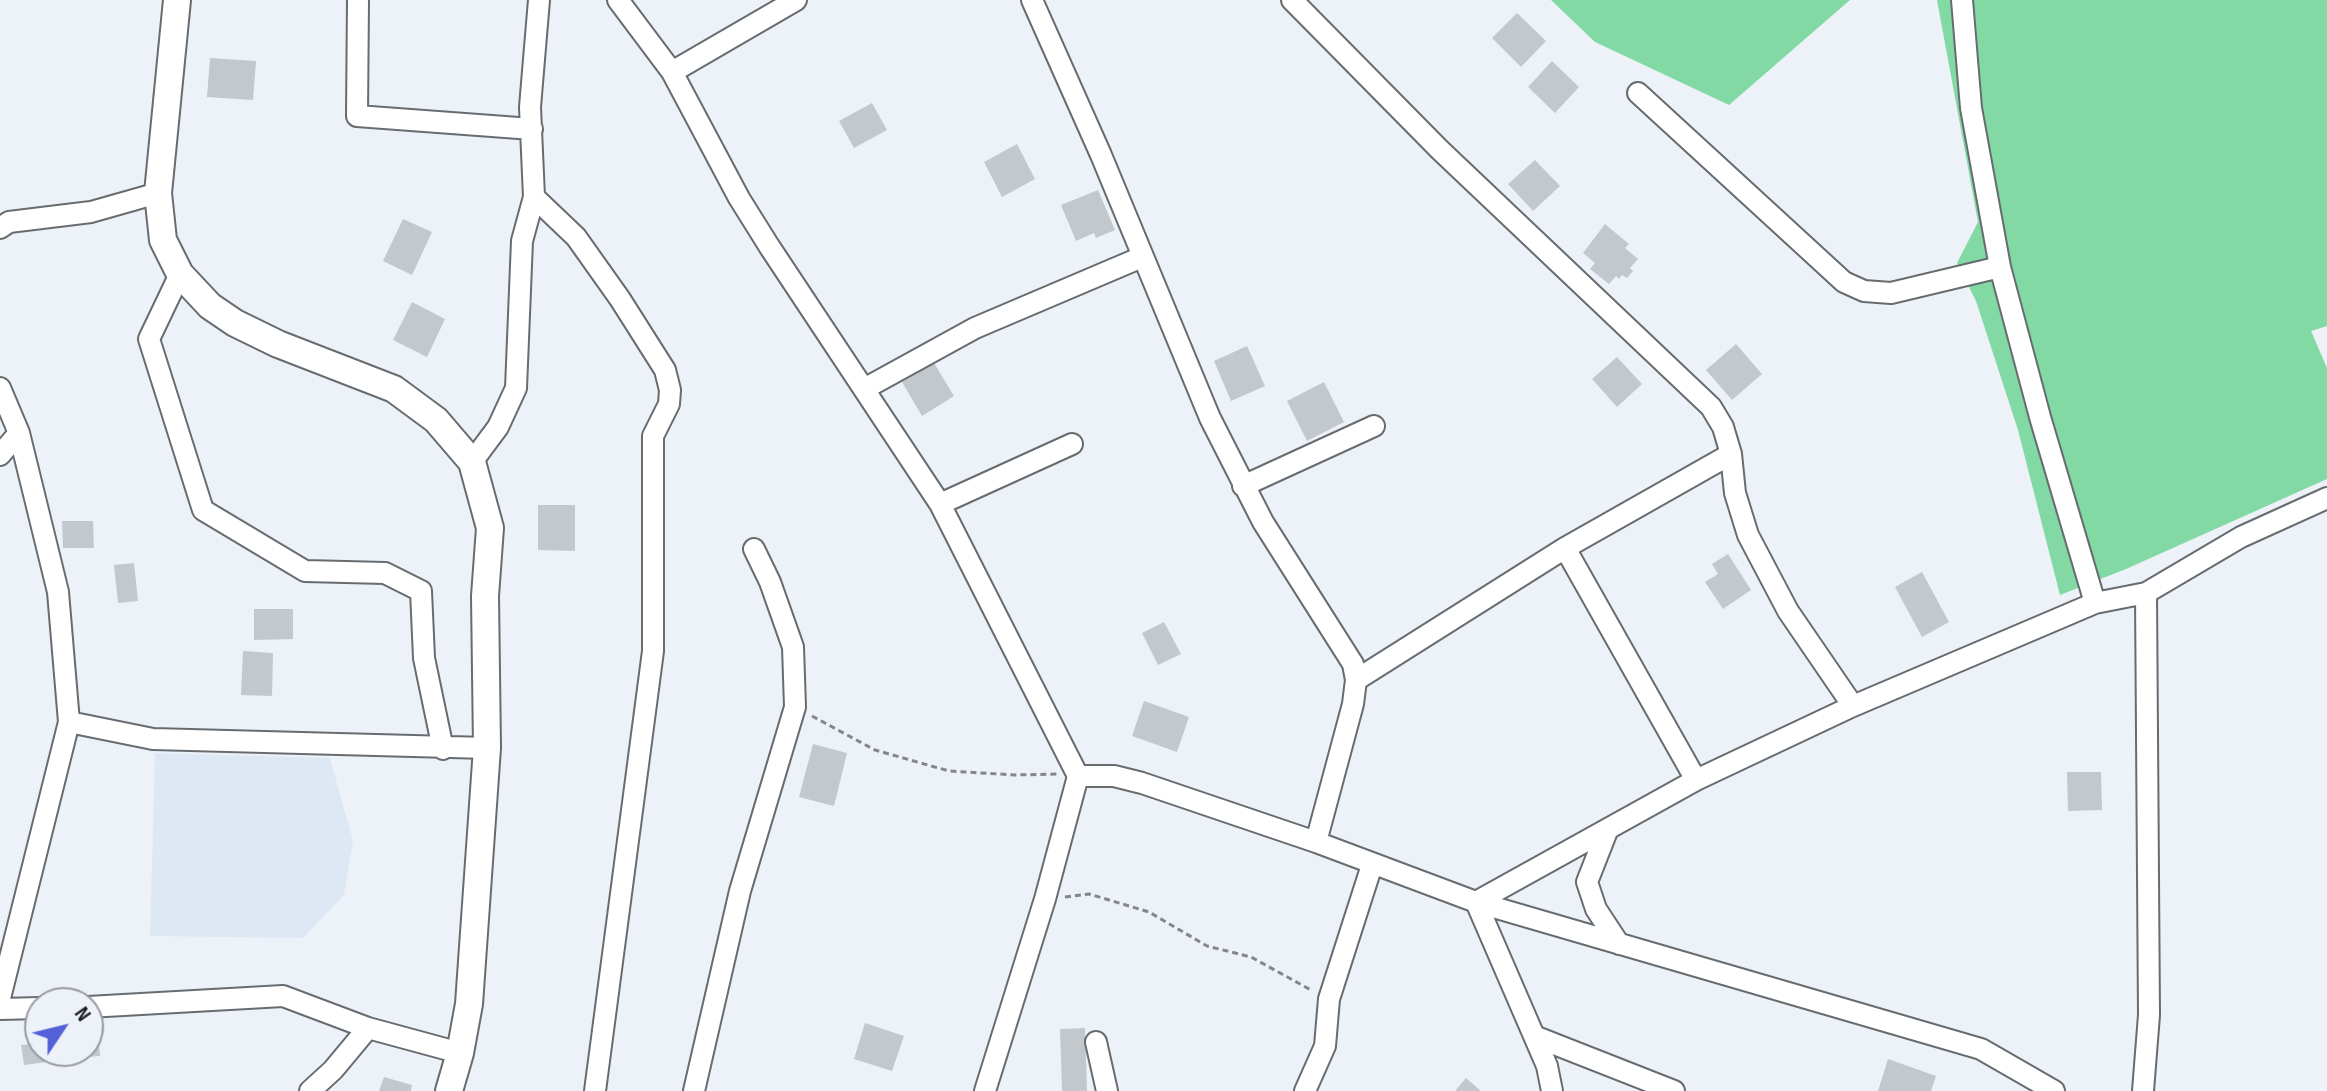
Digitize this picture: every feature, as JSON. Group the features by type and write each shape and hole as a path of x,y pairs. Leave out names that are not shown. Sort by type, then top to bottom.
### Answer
{"main road":[{"path":"177,0 158,193 163,240 180,274 210,306 235,323 278,344 394,389 436,420 472,462 490,528 485,596 487,748 469,1004 449,1091"}],"street":[{"path":"358,0 357,116 532,129"},
{"path":"472,462 498,427 516,388 522,241 534,197 530,107 539,0"},
{"path":"618,0 672,72 739,198 940,504 1078,776 1045,899 985,1091"},
{"path":"672,72 796,0"},
{"path":"1032,0 1101,155 1210,418 1271,535 1353,664 1356,680 1353,704 1316,842"},
{"path":"1292,0 1440,150 1711,407 1723,427 1731,454 1735,493 1748,535 1788,611 1853,706"},
{"path":"1962,0 1971,108 2000,267 2032,390 2095,603"},
{"path":"1638,93 1844,282 1864,291 1891,293 2000,267"},
{"path":"0,228 9,222 91,212 158,193"},
{"path":"534,197 576,237 620,299 665,370 670,390 669,404 653,436 653,651 595,1091"},
{"path":"864,389 975,328 1142,257"},
{"path":"180,274 149,339 203,510 305,571 385,573 421,591 424,658 443,749"},
{"path":"0,388 19,433 58,592 69,722 0,998"},
{"path":"1243,486 1374,426"},
{"path":"0,455 19,433"},
{"path":"940,504 1072,444"},
{"path":"1356,680 1565,548 1731,454"},
{"path":"1476,902 1696,780 1853,706 2095,603 2146,593 2241,537 2327,498"},
{"path":"1565,548 1696,780"},
{"path":"694,1091 740,891 795,707 793,647 770,582 754,549"},
{"path":"2143,1091 2149,1015 2146,593"},
{"path":"69,722 153,739 487,748"},
{"path":"1078,776 1114,776 1142,783 1316,842 1476,902 1981,1049 2054,1091"},
{"path":"1607,831 1587,882 1596,909 1619,944"},
{"path":"1305,1091 1325,1046 1329,999 1372,865"},
{"path":"1476,902 1547,1066 1552,1091"},
{"path":"104,1006 283,996 368,1028 460,1053"},
{"path":"0,1009 24,1008"},
{"path":"310,1091 333,1070 368,1028"},
{"path":"1534,1036 1674,1091"},
{"path":"1096,1042 1107,1091"}],"path":[{"path":"795,707 875,750 949,771 1078,776"},
{"path":"1045,899 1089,894 1149,912 1207,946 1251,957 1329,999"}],"shaded area":[{"path":"155,753 330,758 353,841 344,895 303,938 150,936"}],"green space":[{"path":"1551,0 1850,0 1729,105 1595,42"},
{"path":"1937,0 2327,0 2327,326 2311,331 2327,368 2327,479 2126,569 2060,595 2018,430 1976,301 1957,263 1978,222"}],"building":[{"path":"1517,13 1546,41 1521,67 1492,38"},
{"path":"210,58 256,61 253,100 207,97"},
{"path":"1552,61 1579,87 1555,113 1528,87"},
{"path":"872,103 887,130 854,148 839,121"},
{"path":"1017,144 1035,179 1002,197 984,162"},
{"path":"1535,160 1560,186 1533,211 1508,184"},
{"path":"1098,190 1115,230 1096,238 1094,233 1076,241 1061,205"},
{"path":"403,219 432,232 412,275 383,261"},
{"path":"1605,224 1629,244 1625,248 1638,259 1630,268 1633,271 1627,278 1622,275 1619,279 1616,276 1609,284 1590,269 1595,263 1583,253"},
{"path":"412,302 445,319 427,357 393,340"},
{"path":"1736,344 1762,374 1732,400 1706,370"},
{"path":"1247,346 1265,386 1231,401 1214,361"},
{"path":"1617,357 1642,384 1617,407 1592,379"},
{"path":"934,363 954,396 922,416 902,382"},
{"path":"1324,382 1344,422 1307,441 1287,401"},
{"path":"538,505 575,505 575,551 538,550"},
{"path":"62,521 93,521 94,548 63,548"},
{"path":"1728,554 1751,590 1723,609 1705,582 1718,574 1712,564"},
{"path":"134,563 138,601 118,603 114,565"},
{"path":"1922,572 1949,622 1922,637 1895,587"},
{"path":"254,609 293,609 293,639 254,640"},
{"path":"1164,622 1181,654 1158,665 1142,633"},
{"path":"243,651 273,653 272,696 241,695"},
{"path":"1144,701 1189,717 1177,752 1132,736"},
{"path":"813,744 847,753 834,806 799,797"},
{"path":"2067,772 2101,772 2102,810 2068,811"},
{"path":"865,1023 904,1036 892,1071 854,1059"},
{"path":"1085,1028 1087,1091 1062,1091 1060,1029"},
{"path":"1888,1059 1936,1076 1931,1091 1878,1091"},
{"path":"384,1077 412,1085 411,1091 379,1091"},
{"path":"1466,1078 1481,1091 1455,1091"}]}
